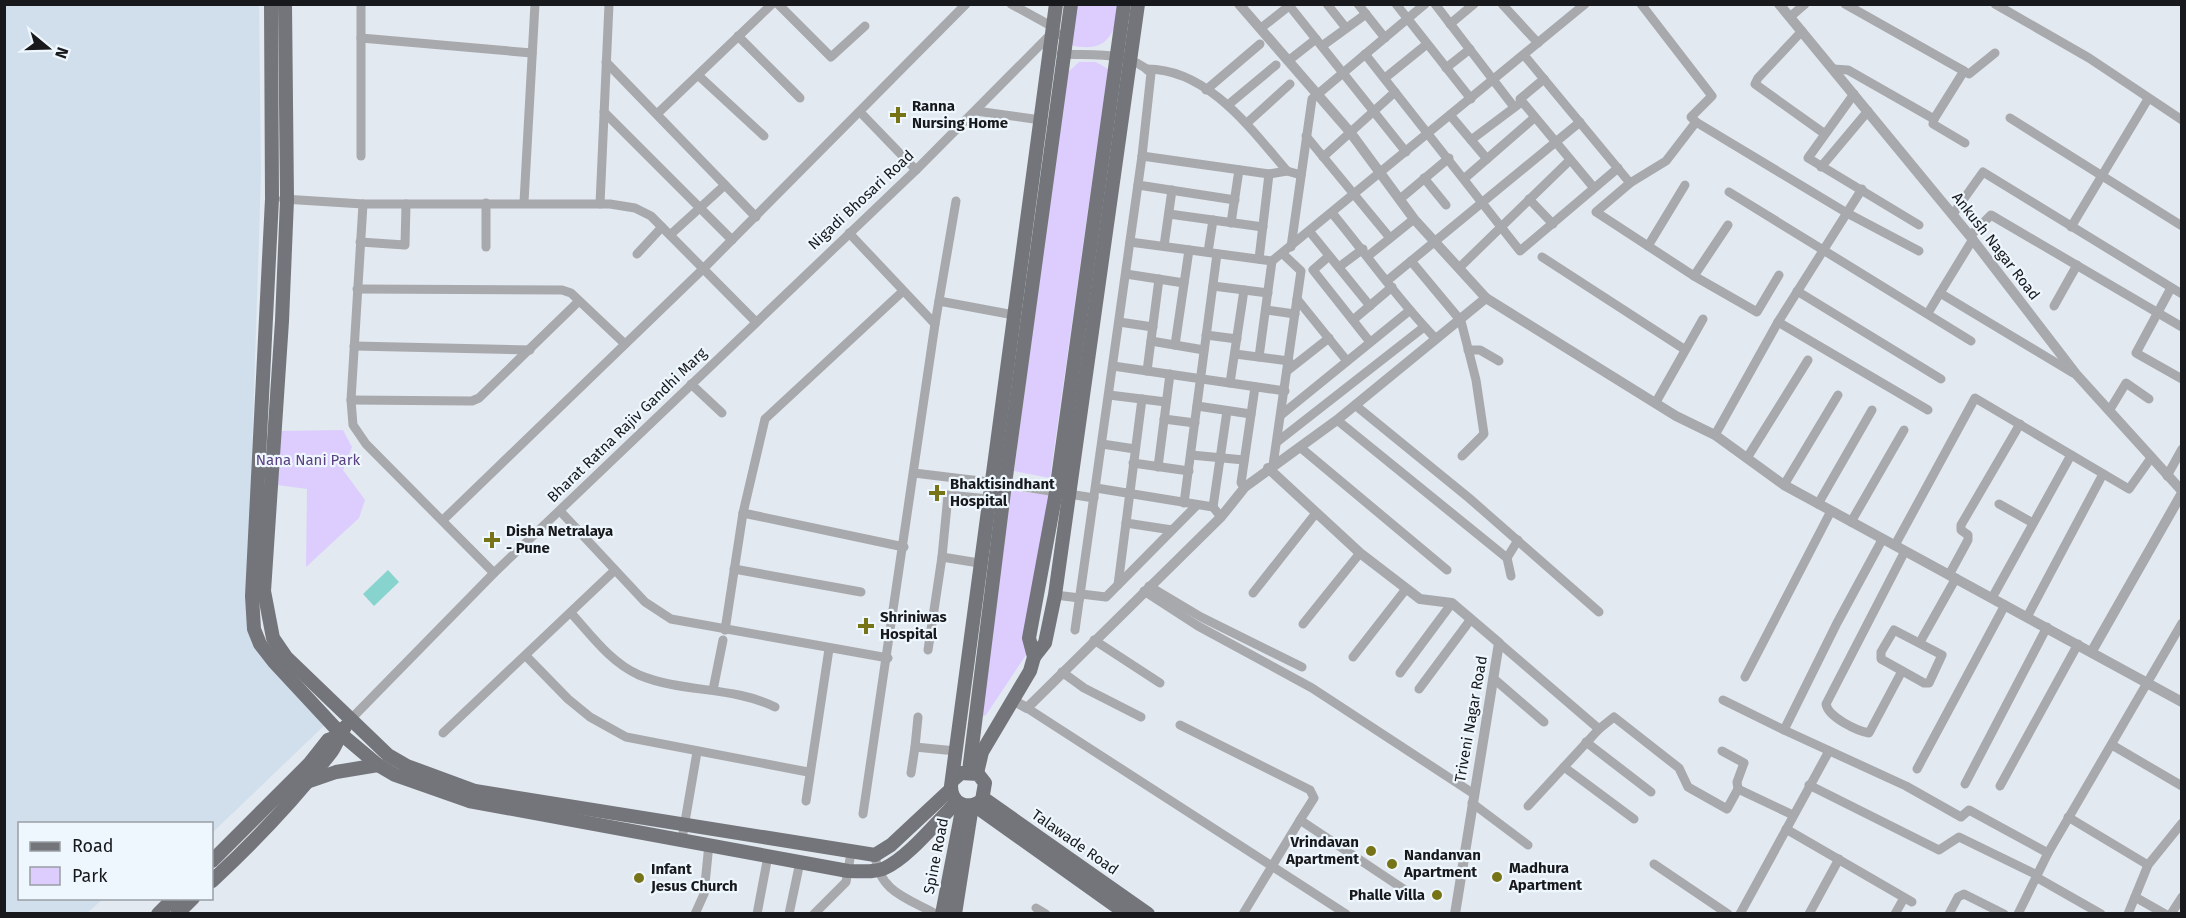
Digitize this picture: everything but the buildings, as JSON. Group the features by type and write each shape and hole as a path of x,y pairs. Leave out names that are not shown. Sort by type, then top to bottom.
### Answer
{"main road":[{"path":"271,4 272,199 254,505 252,596 254,629 260,644 274,662 339,735 378,765 395,775 462,799 621,830 683,832 709,844 848,871 877,870 901,856 965,798"},
{"path":"285,4 287,200 282,321 264,591 273,638 286,657 350,721 388,755 407,766 475,791 683,832 875,855 965,798 985,783 973,772 961,773 965,798"},
{"path":"973,772 1057,54 1056,4"},
{"path":"1057,32 1071,4"},
{"path":"973,772 982,752 1020,704 1034,657 1045,643 1055,595 1070,494 1123,57 1124,4"},
{"path":"1034,657 1029,638 1056,492 1123,57 1138,4"},
{"name":"Spine Road","path":"955,914 958,858 965,798 956,751 979,563 1041,120 1057,54"},
{"path":"213,880 306,783 334,748 339,735 350,721"},
{"path":"213,860 309,764 328,740 339,735"},
{"path":"306,783 336,772 378,765"},
{"name":"Talawade Road","path":"965,798 1126,914"},
{"name":"Talawade Road","path":"965,798 1148,914"},
{"name":"Spine Road","path":"942,914 958,858"},
{"path":"158,914 172,900"},
{"path":"177,914 191,900"}],"street":[{"path":"361,4 361,156"},
{"path":"524,202 535,4"},
{"path":"600,204 609,4"},
{"path":"657,114 772,4"},
{"path":"778,4 831,57 865,26"},
{"path":"443,520 756,217 966,4"},
{"path":"1011,4 1057,32"},
{"path":"1239,4 1315,95 1350,132 1414,219 1486,298 1676,416 1715,435 1784,485 2181,701"},
{"path":"1327,4 1346,28"},
{"path":"1358,4 1385,38"},
{"path":"1396,4 1471,99"},
{"path":"1271,466 1285,391 1301,271 1287,250 1312,99 1425,4"},
{"path":"1435,4 1492,81 1534,118 1594,188"},
{"path":"1450,24 1474,4"},
{"path":"1502,4 1538,43"},
{"path":"1130,242 1272,261 1585,4"},
{"path":"1641,4 1712,96 1691,117 1696,122 1847,213 1919,251"},
{"name":"Ankush Nagar Road","path":"1779,4 1972,237 2076,374 2181,492 2092,651"},
{"path":"1790,17 1805,4"},
{"path":"1845,4 1969,74 1995,53"},
{"path":"1995,4 2089,58 2181,120"},
{"path":"1261,28 1288,5 1406,152"},
{"path":"1288,61 1366,14"},
{"name":"Nigadi Bhosari Road","path":"756,321 916,170 1057,32"},
{"path":"1802,32 1755,84 1825,134"},
{"path":"738,36 800,98"},
{"path":"361,38 532,53"},
{"path":"1206,90 1260,44"},
{"path":"1385,78 1427,44"},
{"path":"1446,68 1470,49"},
{"path":"1057,54 1123,57 1151,73 1126,274 1075,630"},
{"path":"1365,54 1484,202 1520,251 1618,168"},
{"path":"1524,55 1630,183"},
{"path":"606,62 756,217"},
{"path":"1228,105 1276,65"},
{"path":"1147,69 1170,70 1228,105 1287,171"},
{"path":"1833,69 1848,70 1934,119"},
{"path":"1964,71 1933,124 1965,143"},
{"path":"699,76 764,136"},
{"path":"1471,140 1518,105 1520,99 1544,79"},
{"path":"1246,123 1290,84"},
{"path":"1323,157 1395,92"},
{"path":"1854,94 1808,158 1919,225"},
{"path":"2071,227 2148,99"},
{"path":"976,111 1041,120"},
{"path":"1821,167 1868,111"},
{"path":"604,112 732,240"},
{"path":"861,112 916,170"},
{"path":"1450,115 1487,159"},
{"path":"1465,178 1534,118"},
{"path":"2010,118 2181,226"},
{"path":"1353,320 1370,306 1411,261 1580,122"},
{"path":"1696,122 1666,161 1630,183 1596,212 1694,276 1756,312 1779,275"},
{"path":"1306,136 1390,238"},
{"path":"1142,156 1269,174 1287,171 1301,175"},
{"path":"1400,199 1449,158"},
{"path":"1459,268 1570,160"},
{"path":"1231,223 1239,170"},
{"path":"1953,214 1983,172 2181,294"},
{"path":"1259,260 1269,174"},
{"path":"1424,178 1446,205"},
{"path":"670,235 725,184"},
{"path":"1138,185 1235,200"},
{"path":"1648,246 1685,185"},
{"path":"1715,435 1778,322 1862,189"},
{"path":"1164,246 1172,190"},
{"path":"1729,192 1971,341"},
{"path":"272,199 363,204 524,202 600,204 635,208 651,216 756,321"},
{"path":"1529,199 1553,224"},
{"path":"863,814 888,658 934,324 956,201"},
{"path":"486,203 486,247"},
{"path":"363,204 351,400 353,425 359,436 494,573"},
{"path":"360,242 405,245 406,204"},
{"path":"1332,213 1409,311 1436,339"},
{"path":"1168,214 1263,227"},
{"path":"1928,313 1972,237 1991,214 2181,327"},
{"path":"1339,267 1390,238 1414,219"},
{"path":"1184,503 1213,286 1213,220"},
{"path":"1694,276 1728,225"},
{"path":"637,254 662,227"},
{"path":"1310,232 1370,306"},
{"path":"849,233 934,324"},
{"path":"1175,345 1189,250"},
{"path":"1329,256 1313,270 1370,342"},
{"path":"1542,256 1684,349"},
{"path":"1259,357 1272,261"},
{"path":"1411,261 1461,321 1484,434 1462,456"},
{"path":"2054,306 2077,265"},
{"path":"1126,274 1184,282"},
{"path":"1147,371 1159,279"},
{"path":"1213,286 1268,293"},
{"path":"2171,288 2136,353 2181,379"},
{"path":"357,289 562,290 571,293 625,344"},
{"path":"1230,383 1244,290"},
{"path":"1797,291 1941,379"},
{"path":"725,630 743,513 765,419 902,292"},
{"path":"1940,293 2076,374"},
{"path":"1346,914 1020,704 1062,672 1221,517 1245,487 1337,420 1461,321 1486,298"},
{"path":"1297,299 1347,361"},
{"path":"351,400 472,401 479,398 579,301"},
{"path":"939,301 1014,315"},
{"path":"1266,310 1295,314"},
{"path":"1281,415 1409,311"},
{"path":"1656,402 1703,319"},
{"name":"Bharat Ratna Rajiv Gandhi Marg","path":"350,721 494,573 756,321"},
{"path":"1119,322 1152,327"},
{"path":"1778,322 1928,410"},
{"path":"1277,442 1424,327"},
{"path":"1206,335 1237,339"},
{"path":"1288,366 1329,338"},
{"path":"1151,341 1204,350"},
{"path":"354,346 530,350"},
{"path":"1468,350 1479,350 1499,361"},
{"path":"1235,354 1259,357 1288,366"},
{"path":"1747,458 1808,360"},
{"path":"1113,366 1285,391"},
{"path":"1158,467 1170,374"},
{"path":"691,384 722,413"},
{"path":"2109,411 2126,384 2149,399"},
{"path":"1245,487 1241,483 1255,387"},
{"path":"1108,395 1166,402"},
{"path":"1784,485 1838,395"},
{"path":"1902,671 1869,733 1833,715 1826,708 1845,662 1975,398 2129,489 2151,458"},
{"path":"1118,585 1142,399"},
{"path":"1355,405 1518,540 1599,612"},
{"path":"1197,406 1251,414"},
{"path":"1818,504 1872,410"},
{"path":"1212,507 1227,411"},
{"path":"1164,419 1195,423"},
{"path":"1337,420 1507,558 1511,576"},
{"path":"1920,642 1953,577 1968,540 1968,536 1960,530 1961,525 2020,424"},
{"path":"1851,522 1904,430"},
{"path":"1102,444 1135,448"},
{"path":"1301,448 1447,570"},
{"path":"2167,476 2181,449"},
{"path":"1191,454 1244,460"},
{"path":"1992,598 2071,455"},
{"path":"1133,463 1189,471"},
{"path":"1271,466 1316,513 1360,553 1406,589 1420,599 1452,603 1400,673"},
{"path":"914,473 1070,494 1129,494 1212,507 1221,517"},
{"path":"2027,617 2103,474"},
{"path":"928,650 942,557 948,495 988,499"},
{"path":"1999,504 2033,524"},
{"path":"1055,595 1106,597 1197,505"},
{"path":"560,511 658,612 684,623 888,658"},
{"path":"1745,677 1831,512"},
{"path":"743,513 904,547"},
{"path":"1253,593 1316,513"},
{"path":"1126,523 1172,530"},
{"path":"1507,558 1518,540"},
{"path":"1784,730 1837,623 1882,540"},
{"path":"1303,624 1360,553"},
{"path":"942,557 979,563"},
{"path":"734,569 861,592"},
{"path":"443,733 615,570"},
{"path":"1146,588 1302,667"},
{"path":"1146,588 1198,626 1312,688 1473,799 1528,845"},
{"path":"1353,657 1406,589"},
{"name":"Triveni Nagar Road","path":"1452,603 1499,643 1455,914"},
{"path":"1917,769 2005,605"},
{"path":"571,613 608,653 638,674 667,683 713,690 775,707"},
{"path":"1419,688 1472,619"},
{"path":"2022,912 2048,853 2149,682 2181,623"},
{"path":"1965,784 2047,627"},
{"path":"1899,631 1920,642 1942,655 1931,681 1924,683 1881,659 1893,632 1899,631"},
{"path":"713,690 723,640"},
{"path":"1094,640 1160,683"},
{"path":"1499,643 1599,729"},
{"path":"2000,786 2078,644"},
{"path":"806,801 808,772 829,649"},
{"path":"526,656 568,699 610,729 649,744 808,772"},
{"path":"1062,672 1084,688 1142,717"},
{"path":"1493,678 1544,722"},
{"path":"1723,700 1906,786 1961,817 1969,810 2048,853"},
{"path":"911,773 918,717"},
{"path":"1528,806 1586,742 1614,717 1679,768 1688,787 1727,809 1738,789 1737,782 1744,763 1722,751"},
{"path":"1180,725 1310,790 1314,798 1244,914"},
{"path":"1586,742 1651,792"},
{"path":"2112,745 2181,786"},
{"path":"915,747 956,751"},
{"path":"1740,914 1829,751"},
{"path":"683,832 698,752"},
{"path":"1564,766 1634,819"},
{"path":"1809,785 1939,850 1959,837 2036,876 2102,914"},
{"path":"1738,789 1793,815"},
{"path":"2068,817 2148,865"},
{"path":"1299,820 1408,892"},
{"path":"2128,914 2148,865 2181,823"},
{"path":"1786,829 1908,900 1895,914"},
{"path":"695,914 704,894 709,844"},
{"path":"814,914 846,882 851,853"},
{"path":"875,855 877,870 890,889 936,914"},
{"path":"757,914 768,856"},
{"path":"1809,914 1839,859"},
{"path":"789,914 800,862"},
{"path":"1654,864 1728,914"},
{"path":"1948,914 1958,897 1964,894 2004,914"},
{"path":"2135,897 2165,914"},
{"path":"2171,914 2181,897"},
{"path":"1036,908 1046,914"}],"shaded area":[{"path":"5,5 259,5 261,174 247,607 253,637 329,721 213,832 213,822 18,822 18,900 102,900 87,913 5,914"},
{"path":"388,570 399,582 374,606 363,594"}],"green space":[{"path":"1076,5 1120,5 1115,25 1107,40 1092,47 1070,45"},
{"path":"1079,62 1096,62 1108,69 1050,478 1014,471 1067,73"},
{"name":"Nana Nani Park","path":"343,430 352,447 343,470 365,500 359,518 306,567 307,489 277,485 281,431"},
{"path":"1009,490 1049,495 1026,655 986,715 979,718"}],"place":[{"name":"Ranna Nursing Home","path":"898,115"},
{"name":"Bhaktisindhant Hospital","path":"937,493"},
{"name":"Disha Netralaya - Pune","path":"492,540"},
{"name":"Shriniwas Hospital","path":"866,626"},
{"name":"Vrindavan Apartment","path":"1371,851"},
{"name":"Nandanvan Apartment","path":"1392,864"},
{"name":"Madhura Apartment","path":"1497,877"},
{"name":"Infant Jesus Church","path":"639,878"},
{"name":"Phalle Villa","path":"1437,895"}]}
